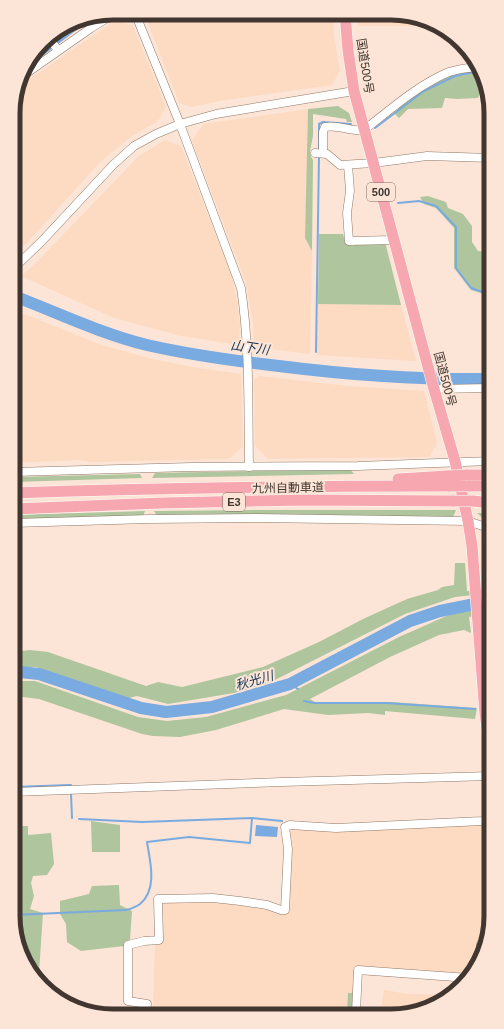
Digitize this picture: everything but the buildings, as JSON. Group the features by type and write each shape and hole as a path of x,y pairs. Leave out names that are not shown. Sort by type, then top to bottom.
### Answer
{"highway":[{"name":"国道500号","path":"346,20 354,91 455,462 468,521 476,590 484,700"},
{"path":"467,480 484,476"},
{"name":"九州自動車道","path":"20,493 161,488 306,486 467,480 484,484"},
{"name":"九州自動車道","path":"20,509 162,503 306,500 484,502"}],"street":[{"path":"138,20 180,124 241,288 245,314 247,352 248,467"},
{"path":"32,69 57,49 102,21"},
{"path":"52,43 57,49"},
{"path":"472,68 449,72 424,85 364,130 360,131 332,126 325,127 319,153 327,154 340,165 374,163 427,156 484,158"},
{"path":"20,262 42,241 112,165 134,146 156,134 180,124 216,114 354,91"},
{"path":"348,165 350,191 347,213 349,241 394,240"},
{"path":"434,387 484,388"},
{"path":"20,472 191,467 432,464 484,461"},
{"path":"20,523 257,518 468,521 484,526"},
{"path":"20,792 484,776"},
{"path":"146,1009 147,1004 128,1001 128,945 144,941 159,940 158,899 186,898 233,900 267,905 285,910 288,848 285,827 290,825 336,828 484,820"},
{"path":"356,1009 358,970 461,977"}],"shaded area":[{"path":"116,20 133,26 166,107 158,121 132,136 101,161 20,249 20,107 25,82"},
{"path":"147,20 333,20 334,35 340,71 332,85 219,101 192,107 179,103"},
{"path":"357,20 403,21 423,26 358,26"},
{"path":"308,109 305,238 312,251 310,354 254,347 253,323 246,283 192,141 203,124"},
{"path":"165,140 181,146 232,277 240,326 239,345 181,336 114,318 21,276 33,266 139,156"},
{"path":"318,304 401,305 416,361 317,355"},
{"path":"20,312 102,345 152,359 198,368 241,374 243,446 229,459 92,462 77,460 20,463"},
{"path":"259,376 348,386 424,391 437,443 429,457 268,459 255,446 254,380"},
{"path":"484,536 484,571 481,539"},
{"path":"484,823 484,922 481,940 477,941 477,952 465,973 354,968 353,993 348,993 347,1009 153,1009 155,944 160,903 165,899 218,901 288,910 292,845 290,830 293,828 340,832"},
{"path":"384,990 408,994 440,995 421,1004 409,1007 381,1009"}],"green space":[{"path":"473,71 481,91 478,98 445,98 442,108 408,109 399,118 395,114 405,103 421,91 439,81 463,72"},
{"path":"338,106 349,113 352,122 347,122 346,119 313,114 313,136 310,151 313,160 312,251 305,238 308,109"},
{"path":"428,196 446,202 448,208 463,214 472,226 472,242 478,251 484,252 484,294 471,290 454,268 454,228 436,208 424,204 420,197"},
{"path":"319,234 343,234 345,242 353,246 356,242 385,242 401,305 318,304"},
{"path":"350,469 354,474 152,478 155,473"},
{"path":"140,474 142,478 20,482 20,477"},
{"path":"456,510 453,517 157,516 154,511"},
{"path":"145,511 143,516 20,521 20,515"},
{"path":"477,513 484,513 484,519"},
{"path":"455,563 465,563 467,591 484,590 484,594 455,597 405,614 271,682 234,693 168,704 137,696 125,699 36,667 20,667 20,651 30,650 48,652 146,686 158,682 182,687 263,667 319,642 363,619 407,599 438,590 442,587 454,585"},
{"path":"484,609 484,615 469,617 471,633 464,630 439,635 390,657 310,699 315,702 391,702 477,708 475,719 385,711 385,715 368,713 328,715 284,709 216,730 180,737 153,736 142,734 39,699 20,698 20,681 35,681 138,717 167,721 206,717 286,695 399,637 451,614"},
{"path":"91,821 120,825 120,852 92,852"},
{"path":"20,826 28,826 28,835 51,833 54,864 47,875 33,876 31,883 34,896 30,909 43,913 39,972 25,946 21,928"},
{"path":"119,885 120,905 132,911 130,940 124,946 81,951 67,942 66,924 60,914 60,901 89,894 92,886"},
{"path":"348,993 353,993 352,1009 347,1009"}],"water":[{"path":"256,825 278,827 277,837 255,836"}],"waterway":[{"path":"375,128 424,91 455,76 474,72"},
{"path":"319,151 319,124 323,122 351,124"},
{"path":"316,352 319,155"},
{"path":"398,203 419,201 436,206 456,227 456,268 471,288 484,293"},
{"name":"山下川","path":"20,298 113,335 147,345 196,355 262,364 359,374 411,378 484,379"},
{"name":"秋光川","path":"20,672 39,674 141,708 166,712 212,707 290,684 410,621 440,611 484,603"},
{"path":"290,684 298,689"},
{"path":"304,701 314,703 386,703 475,709"},
{"path":"20,787 71,785"},
{"path":"71,794 72,818"},
{"path":"79,819 142,822 252,818 282,821"},
{"path":"20,915 126,910 133,908 146,898 151,883 151,866 147,842 189,837 250,843 252,818"}]}
